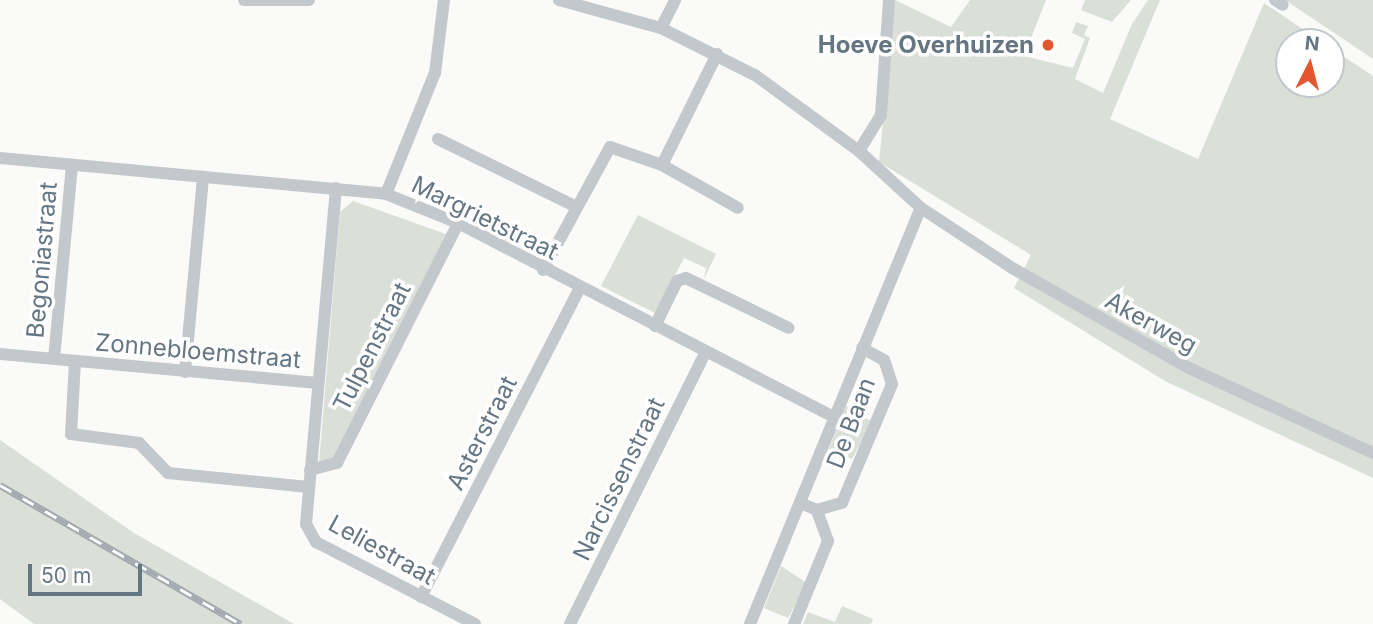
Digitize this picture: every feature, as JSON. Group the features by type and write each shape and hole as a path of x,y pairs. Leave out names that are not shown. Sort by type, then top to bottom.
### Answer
{"street":[{"path":"244,0 309,0"},
{"path":"386,194 435,73 444,0"},
{"name":"Akerweg","path":"559,0 662,28 717,54 800,104 921,208 1145,346 1373,453"},
{"path":"662,28 675,0"},
{"path":"859,152 881,114 889,0"},
{"path":"663,165 717,54"},
{"path":"439,139 575,206"},
{"path":"543,270 575,206 610,147 663,165 738,208"},
{"name":"Margrietstraat","path":"0,158 386,194 458,223 543,270 835,418"},
{"name":"Begoniastraat","path":"54,359 72,165"},
{"path":"184,372 203,177"},
{"name":"Tulpenstraat","path":"308,487 336,188"},
{"name":"De Baan","path":"750,624 921,208"},
{"name":"Tulpenstraat","path":"310,470 337,463 458,223"},
{"path":"655,326 677,281 686,278 789,328"},
{"name":"Asterstraat","path":"421,597 580,288"},
{"name":"De Baan","path":"817,510 845,498 892,384 884,360 862,348"},
{"name":"Narcissenstraat","path":"570,624 705,353"},
{"name":"Zonnebloemstraat","path":"0,354 318,383"},
{"name":"Zonnebloemstraat","path":"75,361 71,434 139,443 168,473 308,487"},
{"name":"Leliestraat","path":"308,487 306,524 316,542 475,624"},
{"path":"794,624 828,541 817,510 800,503"}],"shaded area":[{"path":"895,0 951,27 970,0 1046,0 1024,56 1073,68 1085,39 1072,33 1076,22 1088,26 1084,35 1090,38 1075,79 1103,93 1132,24 1148,0 1160,0 1110,119 1198,159 1264,3 1301,28 1275,28 1275,98 1345,98 1345,57 1373,76 1373,478 1165,381 1014,288 1031,255 879,162"},
{"path":"1085,0 1131,0 1112,22 1081,10"},
{"path":"1285,0 1373,0 1373,59 1345,40 1345,28 1327,28"},
{"path":"353,201 446,234 333,459 319,463 340,212"},
{"path":"638,215 716,254 704,279 706,268 684,258 655,313 601,286"},
{"path":"846,406 872,422 852,459 829,449"},
{"path":"0,440 134,533 294,624 34,624 0,599"},
{"path":"781,566 807,583 788,618 764,608"},
{"path":"842,606 873,619 871,624 803,624 808,612 835,622"}],"railway":[{"path":"0,485 241,624"}],"place":[{"name":"Hoeve Overhuizen","path":"1048,45"}]}
